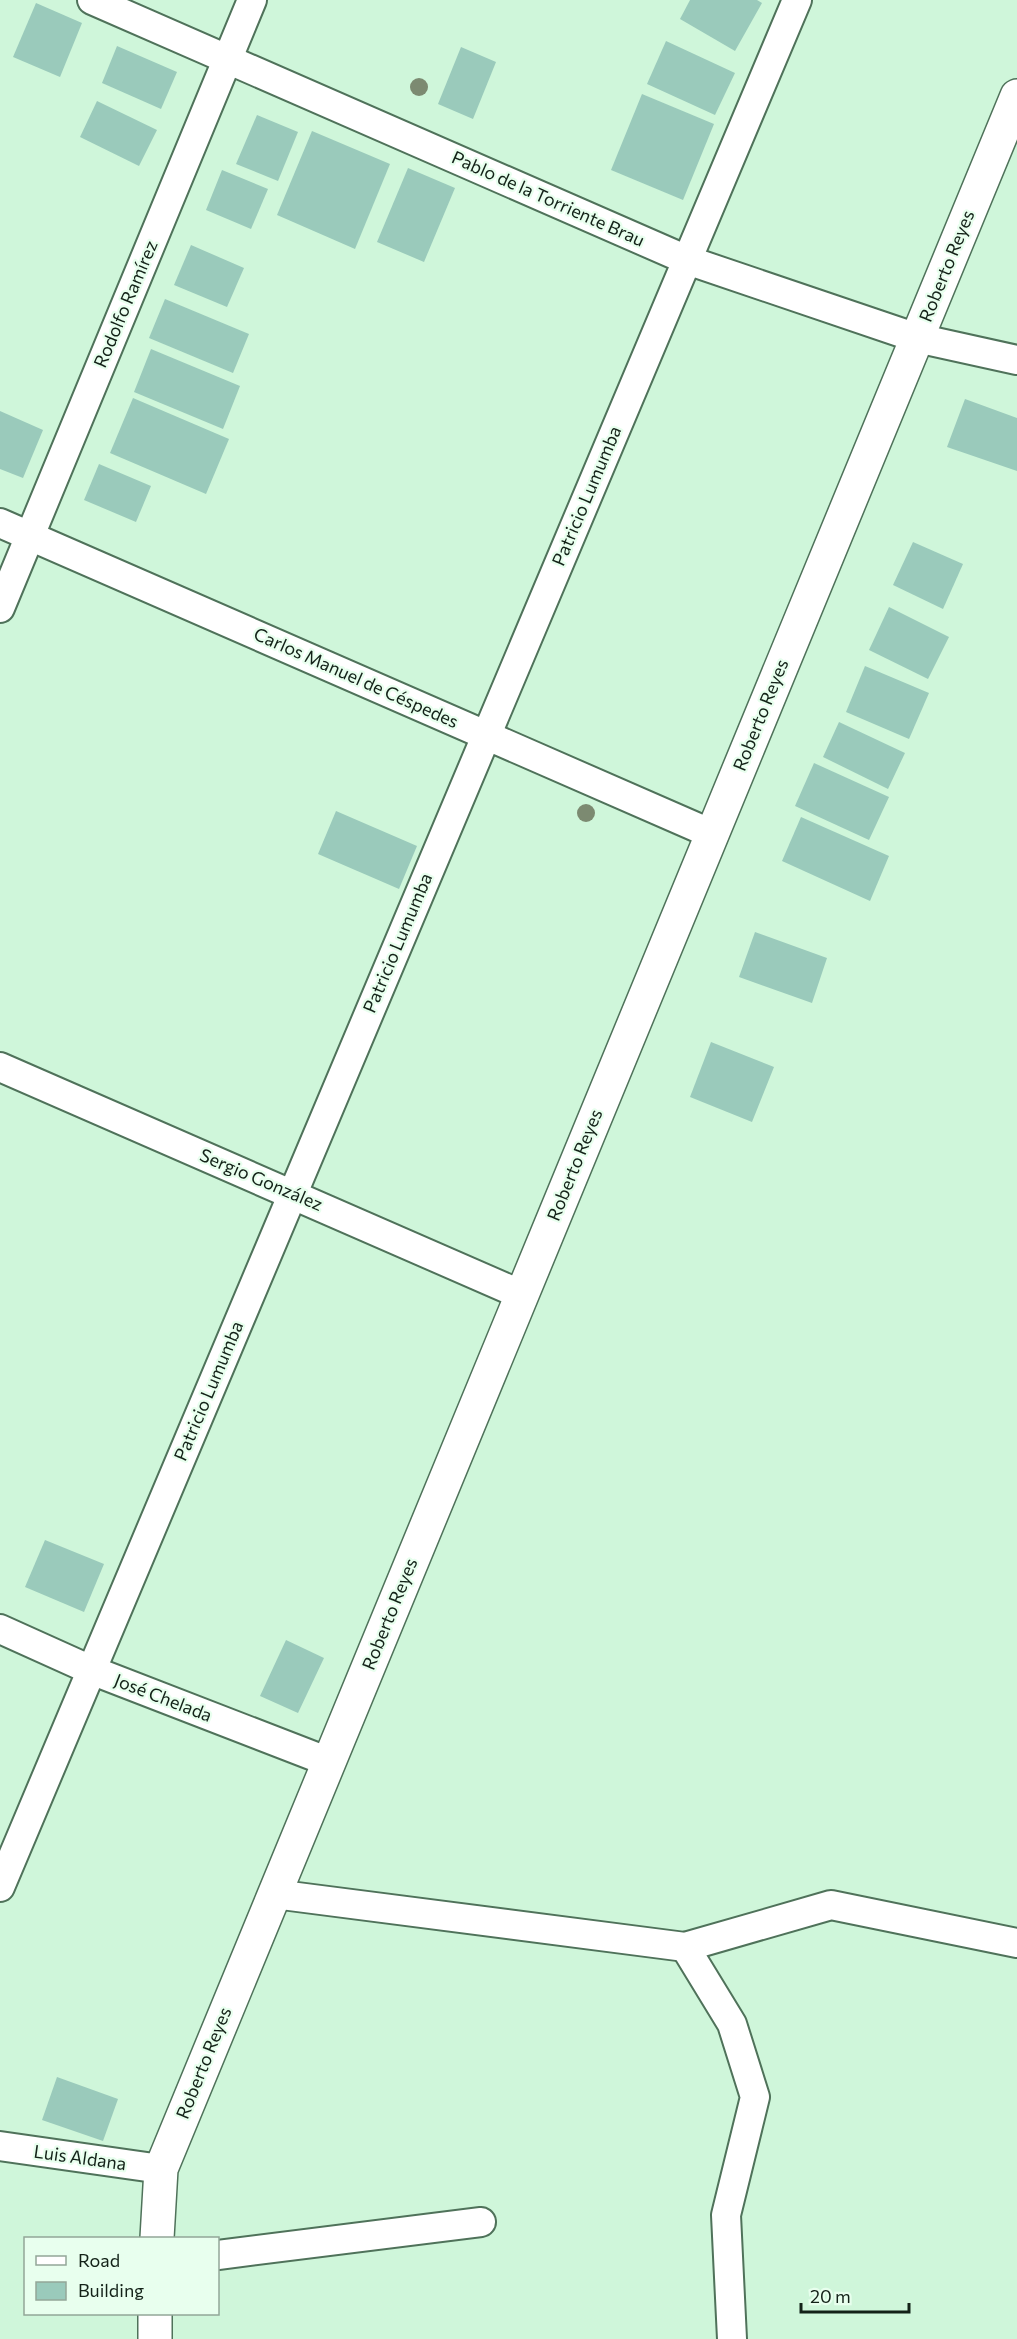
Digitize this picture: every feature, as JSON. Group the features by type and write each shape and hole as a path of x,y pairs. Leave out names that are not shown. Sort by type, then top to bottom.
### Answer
{"street":[{"name":"Pablo de la Torriente Brau","path":"92,0 687,260 917,339 1017,360"},
{"name":"Rodolfo Ramírez","path":"0,608 252,0"},
{"name":"Patricio Lumumba","path":"0,1887 796,0"},
{"name":"Roberto Reyes","path":"157,2237 161,2169 1017,96"},
{"name":"Carlos Manuel de Céspedes","path":"0,523 712,834"},
{"name":"Sergio González","path":"0,1067 522,1295"},
{"name":"José Chelada","path":"0,1629 92,1670 329,1762"},
{"path":"274,1894 685,1947 831,1905 1017,1943"},
{"path":"685,1947 732,2024 755,2097 726,2215 732,2339"},
{"name":"Luis Aldana","path":"0,2146 161,2169"},
{"path":"219,2255 481,2222"},
{"path":"155,2315 155,2339"}],"building":[{"path":"690,0 757,0 762,3 735,51 680,19"},
{"path":"36,3 82,23 60,77 13,57"},
{"path":"666,41 735,73 715,115 647,84"},
{"path":"117,46 177,72 161,109 102,83"},
{"path":"461,47 496,62 473,119 438,104"},
{"path":"642,94 714,124 683,200 611,170"},
{"path":"97,101 157,130 139,166 80,137"},
{"path":"257,115 298,132 278,181 236,164"},
{"path":"312,131 390,164 355,249 277,215"},
{"path":"408,168 455,188 424,262 377,242"},
{"path":"222,170 268,189 251,229 206,210"},
{"path":"191,245 244,268 227,307 174,285"},
{"path":"165,299 249,334 233,373 149,338"},
{"path":"151,349 240,386 223,429 134,392"},
{"path":"133,398 229,439 206,494 110,453"},
{"path":"965,399 1017,418 1017,471 947,447"},
{"path":"0,411 43,430 23,478 0,469"},
{"path":"99,464 151,486 136,522 84,500"},
{"path":"913,542 963,564 943,609 893,585"},
{"path":"889,607 949,637 928,679 869,650"},
{"path":"865,666 929,693 909,739 846,712"},
{"path":"839,722 905,753 888,789 823,757"},
{"path":"814,763 889,797 869,840 795,806"},
{"path":"336,811 417,846 399,889 318,854"},
{"path":"801,817 889,856 870,901 782,861"},
{"path":"755,932 827,958 812,1003 739,977"},
{"path":"711,1042 774,1067 752,1122 690,1097"},
{"path":"45,1540 104,1564 84,1612 25,1587"},
{"path":"286,1640 324,1658 298,1713 260,1696"},
{"path":"57,2077 118,2099 103,2141 42,2120"}]}
